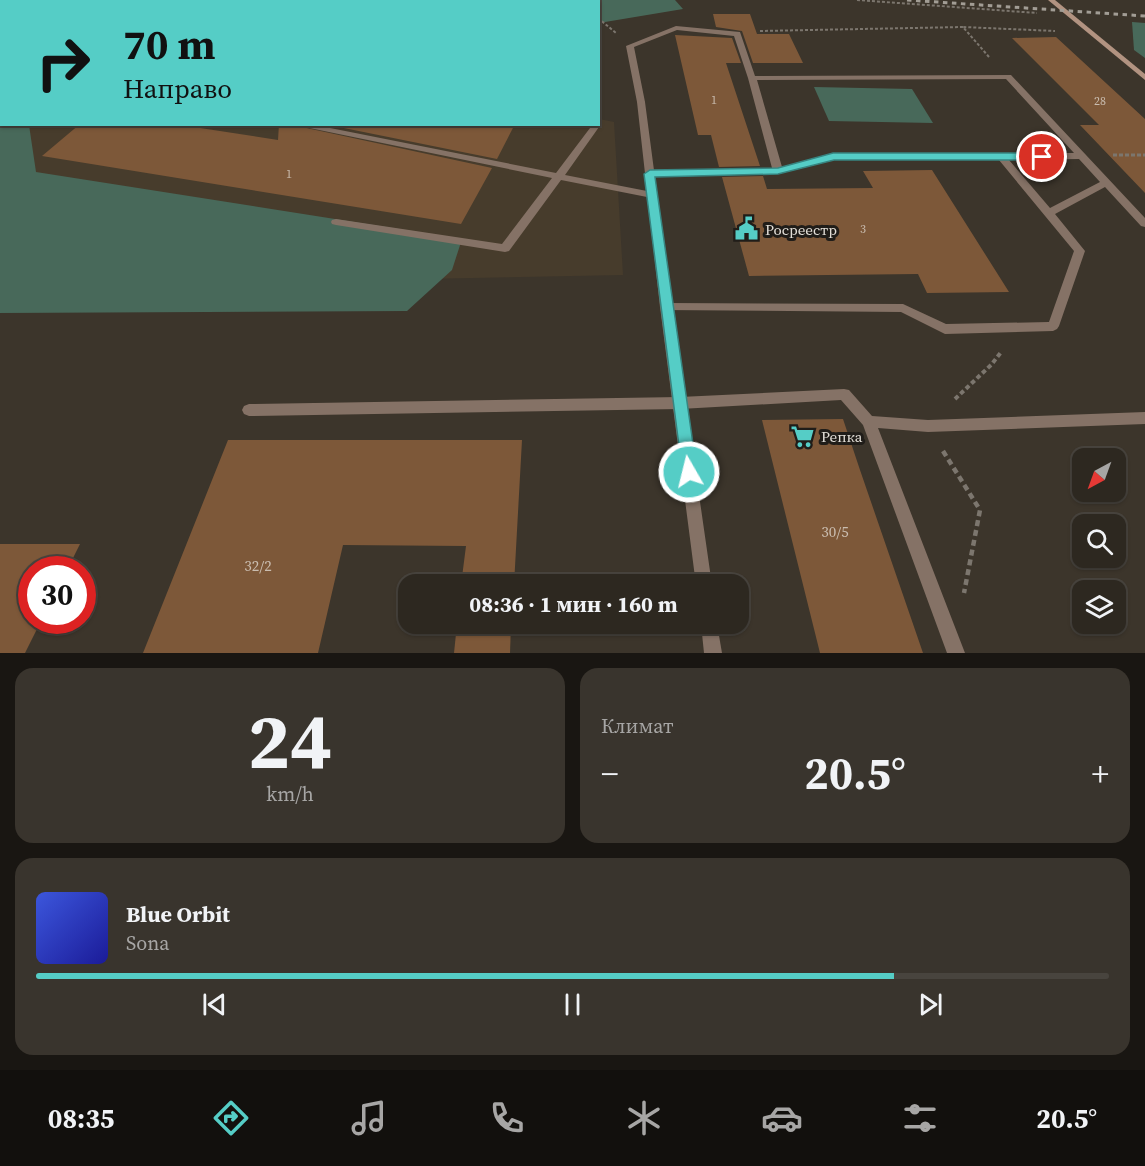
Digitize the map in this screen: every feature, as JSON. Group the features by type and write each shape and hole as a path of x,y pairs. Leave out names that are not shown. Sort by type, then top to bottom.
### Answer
{"main road":[{"path":"1051,0 1145,78"}],"street":[{"path":"703,574 666,308 641,102 630,45 676,28 737,34 778,171"},
{"path":"752,78 1008,78 1145,224"},
{"path":"304,126 652,195"},
{"path":"336,222 505,248 595,127 593,126"},
{"path":"650,174 778,171 833,156 1082,156"},
{"path":"666,308 903,308 945,329 1053,326 1080,251 1002,157"},
{"path":"1048,214 1105,183"},
{"path":"249,410 680,404 844,394 869,422 954,647"},
{"path":"869,422 928,426 1145,418"},
{"path":"711,634 713,653"}],"path":[{"path":"857,0 1043,13"},
{"path":"963,27 1008,78"},
{"path":"737,34 769,29 963,27 1064,32"},
{"path":"954,647 980,510 928,426 991,365 1011,338 1016,327"}],"shaded area":[{"path":"600,119 614,122 623,275 265,282 0,174 0,126 600,126"}],"green space":[{"path":"600,0 675,0 683,9 600,23"},
{"path":"1132,22 1145,23 1145,58 1134,50"},
{"path":"814,87 912,89 933,123 829,121"},
{"path":"0,126 29,126 36,172 462,239 452,270 407,311 0,313"}],"building":[{"path":"713,14 750,14 757,34 789,34 803,63 753,63 742,31 716,27"},
{"path":"675,35 732,38 741,63 726,63 760,166 719,167 711,135 698,135"},
{"path":"1056,37 1145,119 1145,193 1080,125 1099,125 1012,38"},
{"path":"78,126 187,126 278,140 279,126 297,126 492,168 461,224 42,156"},
{"path":"334,126 514,126 497,159"},
{"path":"932,170 1009,292 927,293 918,274 749,276 722,177 763,176 767,189 873,188 863,171"},
{"path":"843,419 923,653 820,653 762,420"},
{"path":"228,440 522,440 515,574 462,574 466,546 343,545 318,653 143,653"},
{"path":"0,544 80,544 74,556 18,556 18,634 34,634 25,653 0,653"},
{"path":"456,634 511,634 510,653 454,653"}],"railway":[{"path":"907,0 1145,16"}],"place":[{"name":"Росреестр","path":"747,229"},
{"name":"Репка","path":"803,436"}],"route":[{"path":"689,472 650,174 778,171 833,156 1042,157"}]}
